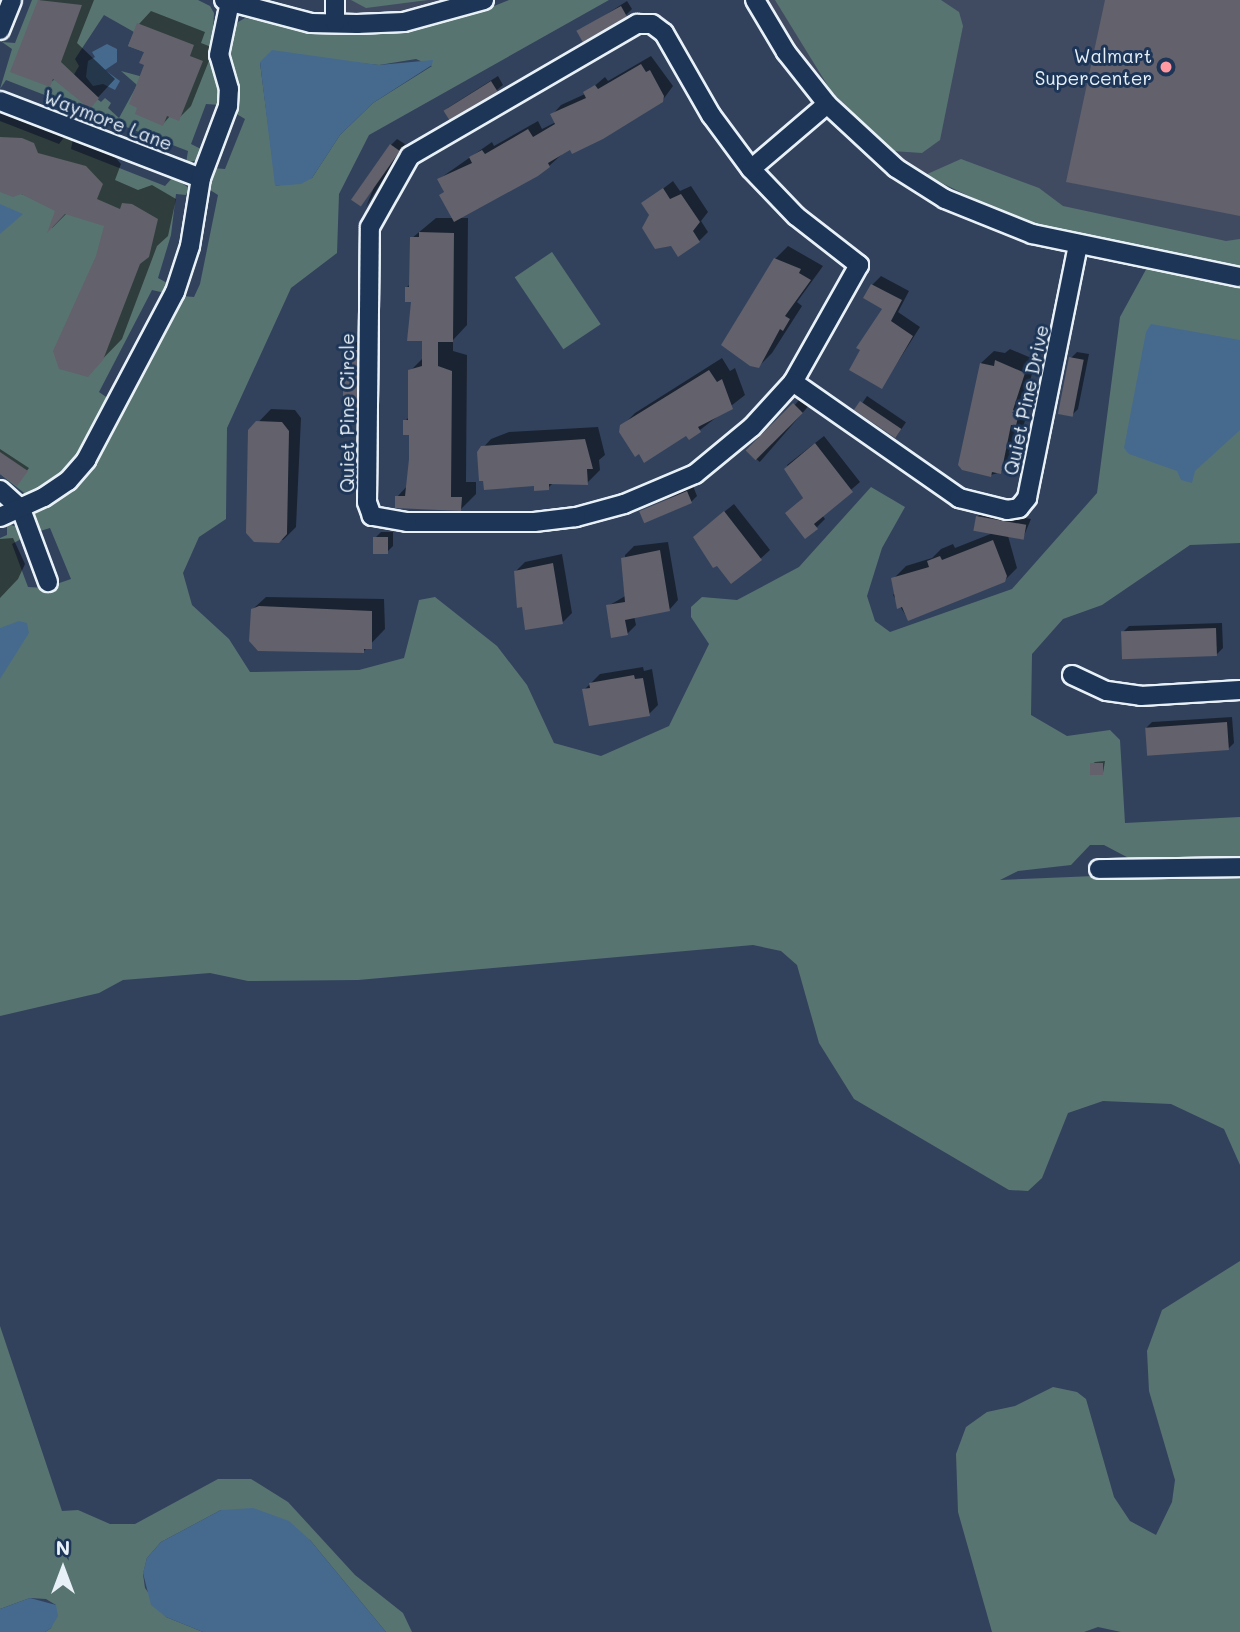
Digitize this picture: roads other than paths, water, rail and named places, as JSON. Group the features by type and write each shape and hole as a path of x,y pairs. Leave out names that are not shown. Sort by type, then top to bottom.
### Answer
{"street":[{"path":"0,30 12,0"},
{"path":"335,0 335,23"},
{"path":"0,517 21,509 68,481 92,449 176,292 190,246 201,178 228,106 229,89 219,55 227,1 298,20 335,23 404,22 484,0"},
{"path":"755,0 786,52 827,104 896,168 945,199 1032,234 1240,277"},
{"name":"Quiet Pine Circle","path":"645,23 664,33 711,115 751,169 796,216 859,265 793,382 752,427 695,474 624,504 534,522 407,522 372,516 367,502 370,227 410,156 645,23"},
{"name":"Waymore Lane","path":"0,101 201,178"},
{"path":"751,169 827,104"},
{"name":"Quiet Pine Drive","path":"793,382 959,498 1007,510 1019,508 1027,498 1078,244"},
{"path":"0,490 21,509 48,582"},
{"path":"1072,675 1107,691 1141,696 1240,690"},
{"path":"1099,869 1240,867"}],"place":[{"name":"Walmart Supercenter","path":"1166,67"}]}
